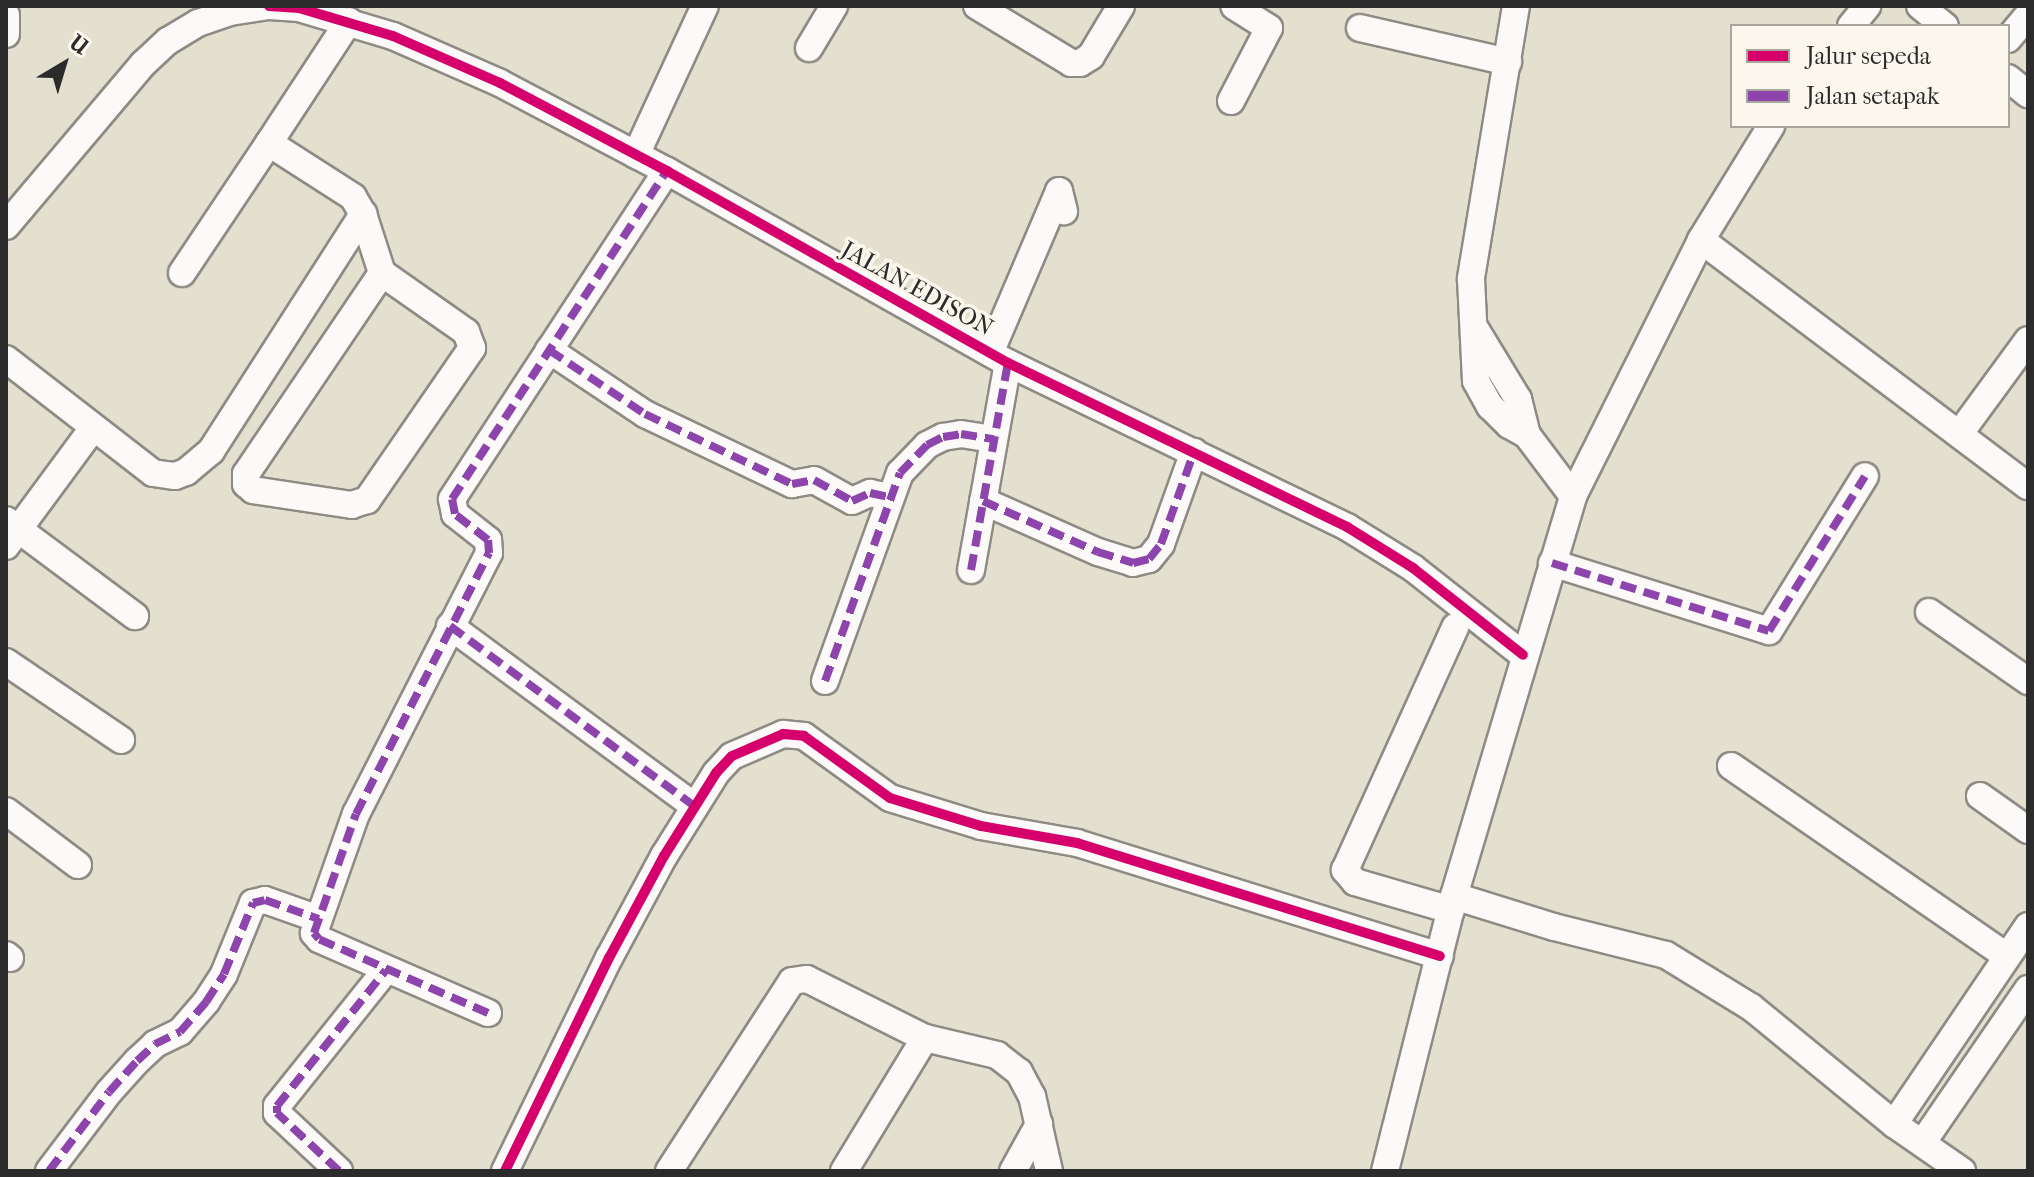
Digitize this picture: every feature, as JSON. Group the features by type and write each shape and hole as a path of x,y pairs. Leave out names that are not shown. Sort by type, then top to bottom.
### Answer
{"street":[{"name":"JALAN EDISON","path":"6,226 143,64 168,41 198,23 230,12 267,6 299,8 349,21 393,36 500,83 667,171 999,358 1321,513 1384,549 1523,655"},
{"path":"636,155 705,6"},
{"path":"809,48 834,6"},
{"path":"977,6 1071,63 1080,63 1091,56 1121,6"},
{"path":"1231,101 1269,28 1234,6"},
{"path":"1516,6 1471,279 1476,381 1490,406 1509,425 1527,435 1573,496"},
{"path":"1853,24 1867,6"},
{"path":"1920,6 1942,24"},
{"path":"6,15 6,34"},
{"path":"2010,37 2028,15"},
{"path":"182,273 349,21"},
{"path":"1360,28 1508,62"},
{"path":"2010,80 2028,94"},
{"path":"1385,1171 1452,903 1523,655 1573,496 1701,240 1770,128"},
{"path":"269,143 353,197 363,214 382,273 466,332 472,348 367,500 352,505 249,488 246,474 382,273"},
{"path":"488,1013 386,970 319,939 314,933 356,814 486,560 488,540 455,514 452,499 667,171"},
{"path":"971,570 994,439 999,358 1059,191 1064,211"},
{"path":"6,359 153,473 164,476 186,472 204,460 363,214"},
{"path":"1701,240 2028,486"},
{"path":"1960,433 2028,340"},
{"path":"549,350 645,414 792,484 814,480 852,501 870,493 889,497"},
{"path":"93,428 10,532 135,616"},
{"path":"825,681 900,473 927,445 943,437 961,434 994,439"},
{"path":"983,501 1098,552 1133,563 1149,559 1161,544 1194,452"},
{"path":"1552,563 1769,631 1865,476"},
{"path":"1929,612 2028,681"},
{"path":"450,626 694,806"},
{"path":"1455,627 1345,870 1355,882 1666,955 1751,1007 1894,1124 1962,1171"},
{"path":"6,662 121,740"},
{"path":"505,1171 609,958 694,806 716,773 732,756 783,734 798,734 890,798 981,826 1077,843 1440,956"},
{"path":"1731,766 2006,956"},
{"path":"1980,796 2028,830"},
{"path":"6,811 78,865"},
{"path":"49,1171 109,1092 137,1061 155,1044 180,1032 206,1002 224,974 253,903 265,900 319,919"},
{"path":"1894,1124 2028,926"},
{"path":"339,1171 277,1113 277,1106 386,970"},
{"path":"669,1171 792,981 807,979 925,1038 982,1050 1009,1062 1027,1083 1049,1171"},
{"path":"1923,1142 2028,989"},
{"path":"844,1171 925,1038"},
{"path":"1013,1171 1039,1124"}],"marked path":[{"path":"488,1013 319,939 314,933 356,814 489,553 488,540 455,514 452,499 667,171"},
{"path":"549,350 645,414 792,484 814,480 852,501 870,493 889,497"},
{"path":"971,570 1008,363"},
{"path":"825,681 900,473 927,445 943,437 961,434 994,439"},
{"path":"983,501 1098,552 1133,563 1149,559 1161,544 1194,452"},
{"path":"1552,563 1769,631 1865,476"},
{"path":"450,626 694,806"},
{"path":"49,1171 109,1092 137,1061 155,1044 180,1032 206,1002 224,974 253,903 265,900 319,919"},
{"path":"339,1171 277,1113 277,1106 386,970"}],"cycle path":[{"path":"269,6 299,8 393,36 500,83 667,171 1008,363 1347,527 1413,568 1523,655"},
{"path":"505,1171 609,958 664,856 716,773 732,756 783,734 804,736 890,798 981,826 1077,843 1440,956"}]}
